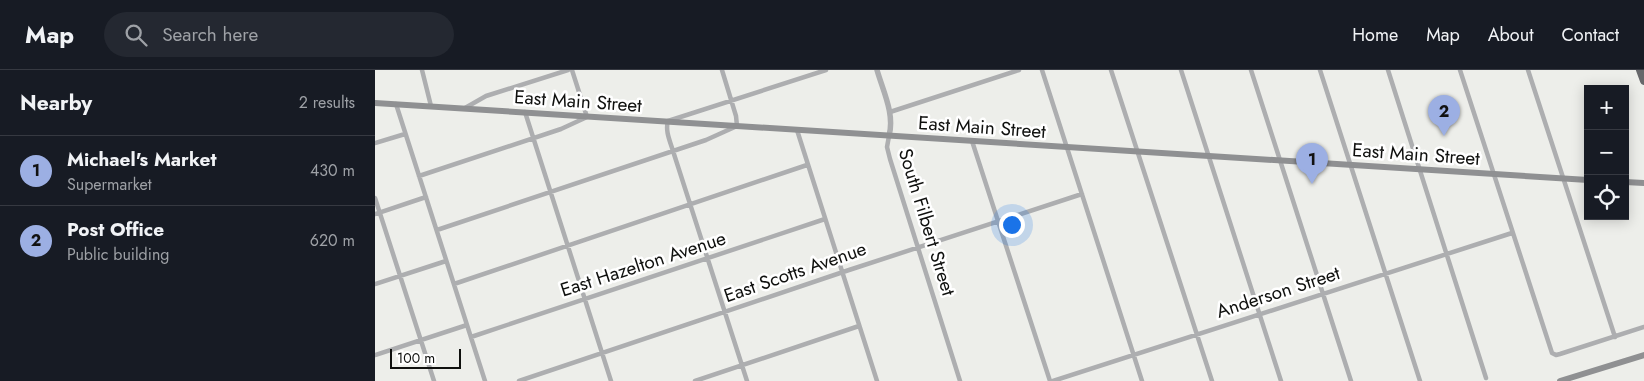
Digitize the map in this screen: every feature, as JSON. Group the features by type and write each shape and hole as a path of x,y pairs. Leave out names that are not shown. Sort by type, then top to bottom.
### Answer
{"highway":[{"path":"1640,70 1644,81"}],"main road":[{"name":"East Main Street","path":"375,103 1584,180"},
{"path":"1629,182 1644,183"},
{"path":"1560,381 1644,355"}],"street":[{"path":"422,70 431,106"},
{"path":"463,108 486,96 568,70"},
{"path":"419,176 533,139 587,117 572,70"},
{"path":"437,230 706,140 737,126 732,100 722,70"},
{"path":"747,381 666,129 668,121 826,70"},
{"name":"South Filbert Street","path":"877,70 892,125 887,147 890,159 960,381"},
{"path":"890,112 1019,70"},
{"path":"1042,70 1142,381"},
{"path":"1111,70 1211,381"},
{"path":"1181,70 1281,381"},
{"path":"1251,70 1351,381"},
{"path":"1320,70 1420,381"},
{"path":"1388,70 1486,378"},
{"path":"1460,70 1550,349 1554,354 1560,354 1644,328"},
{"path":"1528,70 1615,337"},
{"path":"396,104 485,381"},
{"path":"525,112 611,381"},
{"path":"797,130 877,380 870,381"},
{"path":"375,143 405,134"},
{"path":"972,141 1051,381"},
{"path":"454,284 807,165"},
{"name":"East Scotts Avenue","path":"519,381 842,272 1082,194"},
{"path":"377,213 426,197"},
{"path":"375,198 377,213 400,276 434,381"},
{"name":"East Hazelton Avenue","path":"471,337 825,219"},
{"name":"Anderson Street","path":"1051,381 1512,233"},
{"path":"375,284 446,261"},
{"path":"375,355 467,325"},
{"path":"695,381 859,326"}],"place":[{"name":"Post Office","path":"1444,136"},
{"name":"Michael's Market","path":"1312,184"}]}
